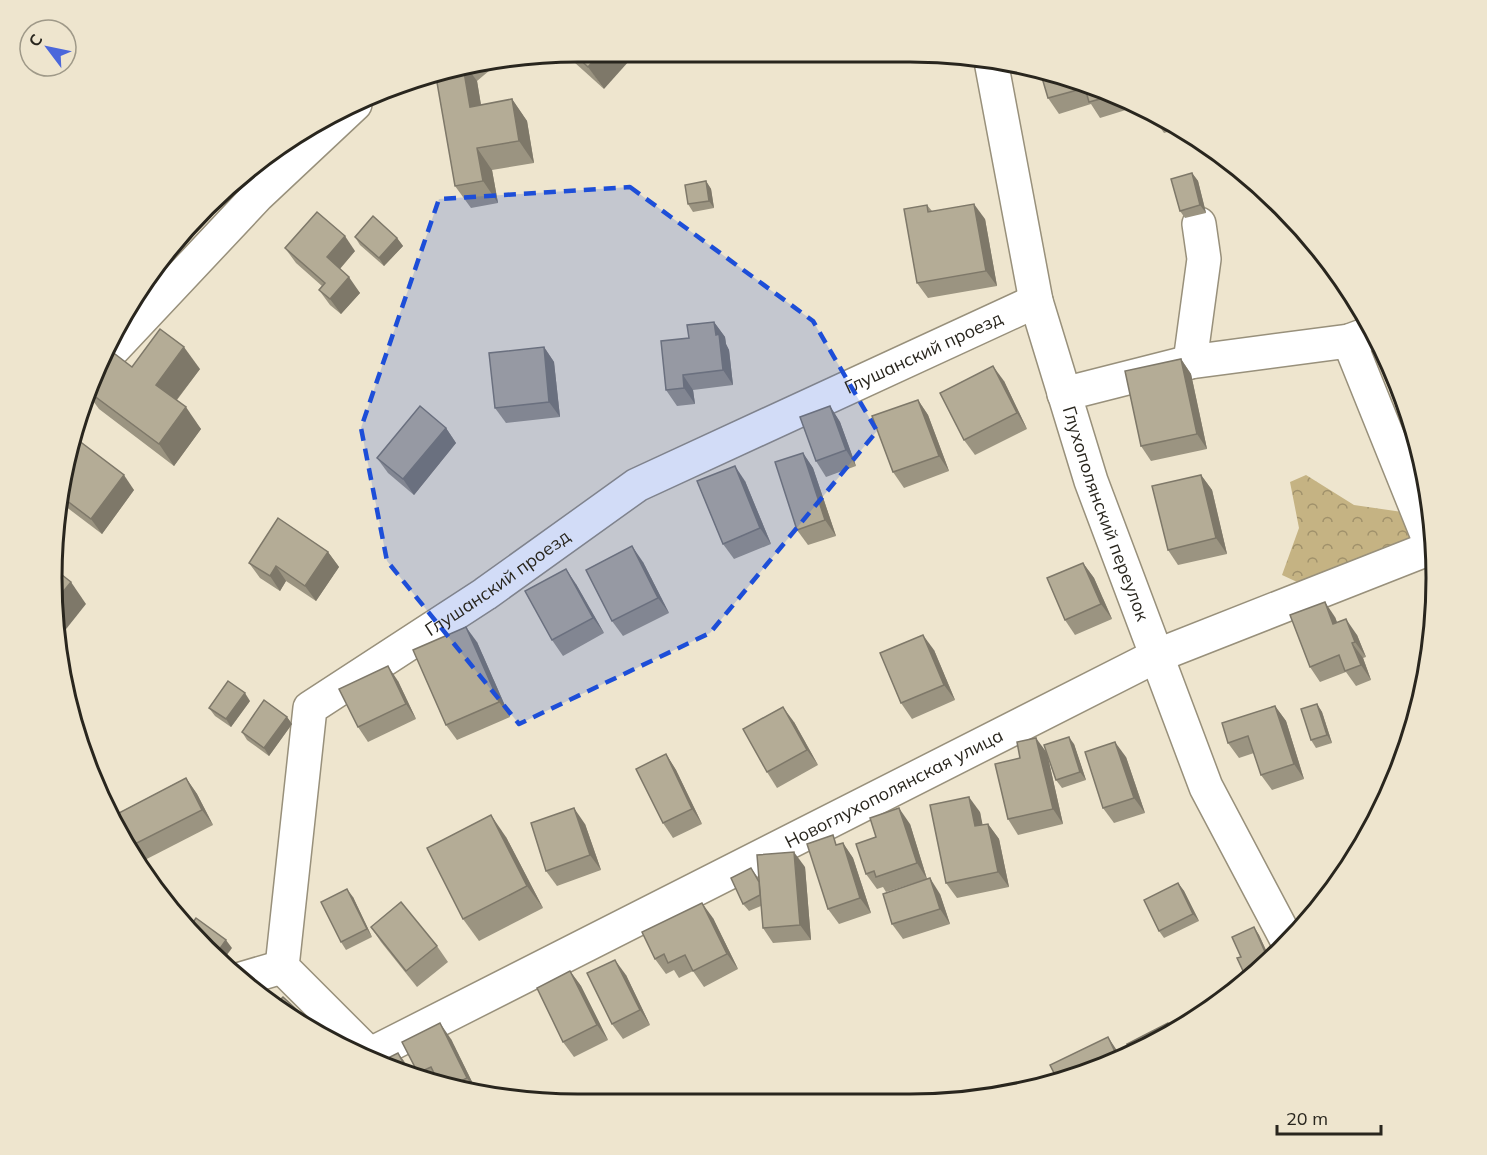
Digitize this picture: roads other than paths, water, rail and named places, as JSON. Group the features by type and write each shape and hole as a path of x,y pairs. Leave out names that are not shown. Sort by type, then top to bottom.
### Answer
{"street":[{"name":"Глухополянский переулок","path":"991,68 1036,302 1090,481 1206,787 1283,933"},
{"path":"117,345 258,195 340,120"},
{"path":"1190,362 1204,259 1199,224"},
{"name":"Глушанский проезд","path":"282,967 310,708 485,594 638,484 1036,302"},
{"path":"1064,394 1190,362 1360,337 1422,517"},
{"name":"Новоглухополянская улица","path":"375,1052 1156,656 1424,550"},
{"path":"250,976 282,967 357,1044"}]}
